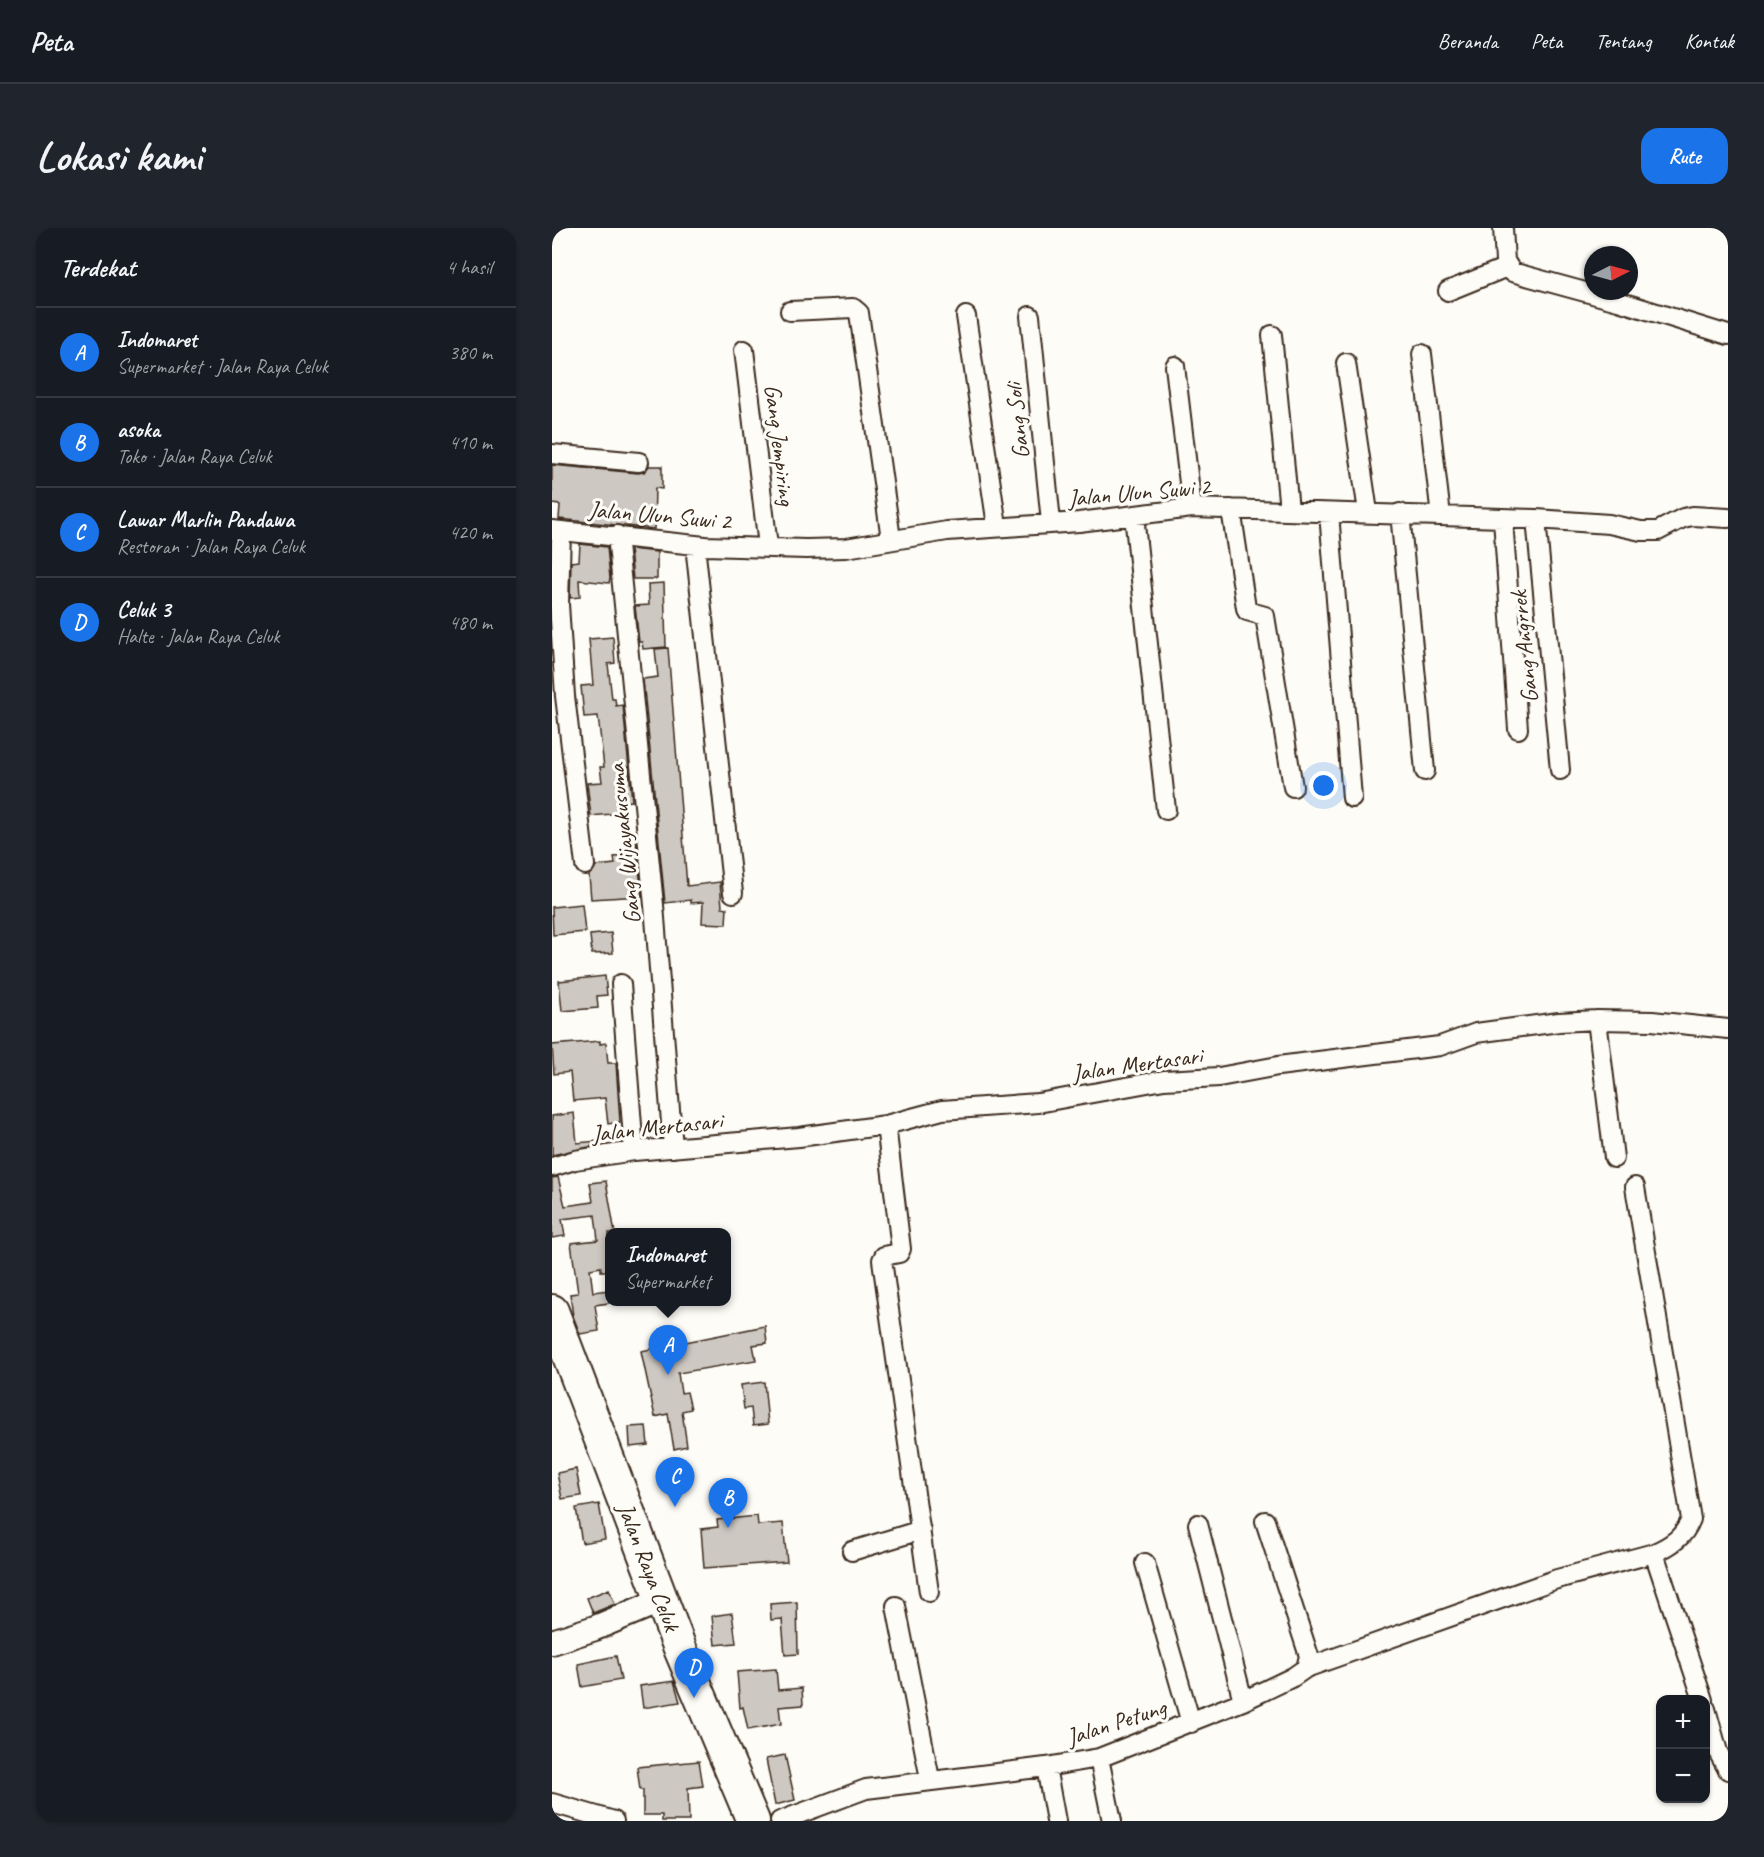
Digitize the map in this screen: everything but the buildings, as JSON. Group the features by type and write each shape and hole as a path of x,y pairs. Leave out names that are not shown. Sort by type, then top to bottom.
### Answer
{"highway":[{"name":"Jalan Raya Celuk","path":"552,1311 662,1600 753,1821"}],"street":[{"path":"1503,228 1507,267 1512,272 1618,300 1728,335"},
{"path":"1448,291 1507,267"},
{"path":"790,311 853,308 859,313 891,539"},
{"path":"966,316 997,526"},
{"name":"Gang Soli","path":"1030,316 1051,522"},
{"path":"1272,335 1289,510"},
{"name":"Gang Jempiring","path":"744,350 768,546"},
{"path":"1422,354 1441,516"},
{"path":"1346,363 1368,512"},
{"path":"1175,366 1192,508"},
{"path":"552,454 639,462"},
{"name":"Jalan Ulun Suwi 2","path":"556,530 695,545 806,549 846,548 891,539 997,526 1192,508 1536,519 1609,524 1641,531 1658,531 1683,518 1693,516 1728,518"},
{"path":"1231,509 1246,608 1247,611 1265,616 1293,787"},
{"path":"1329,513 1352,798"},
{"path":"1400,513 1425,771"},
{"path":"1134,515 1166,810"},
{"path":"1503,519 1518,729"},
{"name":"Gang Angrrek","path":"1536,519 1560,770"},
{"path":"556,530 565,696 585,865"},
{"name":"Gang Wijayakusuma","path":"617,535 654,905 673,1148"},
{"path":"695,545 732,893"},
{"path":"621,984 634,1151"},
{"path":"1597,1020 1614,1158"},
{"name":"Jalan Mertasari","path":"552,1167 575,1160 634,1151 799,1137 886,1125 942,1110 1038,1103 1164,1080 1219,1077 1278,1066 1440,1046 1486,1032 1597,1020 1652,1021 1728,1029"},
{"path":"886,1125 901,1249 899,1253 884,1256 882,1260 929,1592"},
{"name":"Jalan Petung","path":"780,1821 866,1789 930,1779 1046,1767 1099,1758 1243,1701 1293,1677 1306,1668 1557,1579 1654,1553 1668,1546 1685,1533 1691,1519 1635,1187"},
{"path":"1265,1521 1309,1656 1306,1668"},
{"path":"1198,1524 1243,1701"},
{"path":"852,1551 921,1530"},
{"path":"1654,1553 1701,1695"},
{"path":"1145,1563 1191,1722"},
{"path":"552,1642 595,1628 662,1600"},
{"path":"896,1606 930,1779"},
{"path":"1710,1723 1718,1752 1728,1770"},
{"path":"1099,1758 1112,1821"},
{"path":"1046,1767 1056,1821"},
{"path":"552,1803 614,1821"}],"place":[{"name":"Indomaret","path":"668,1375"},
{"name":"Lawar Marlin Pandawa","path":"675,1507"},
{"name":"asoka","path":"728,1528"},
{"name":"Celuk 3","path":"694,1698"}]}
